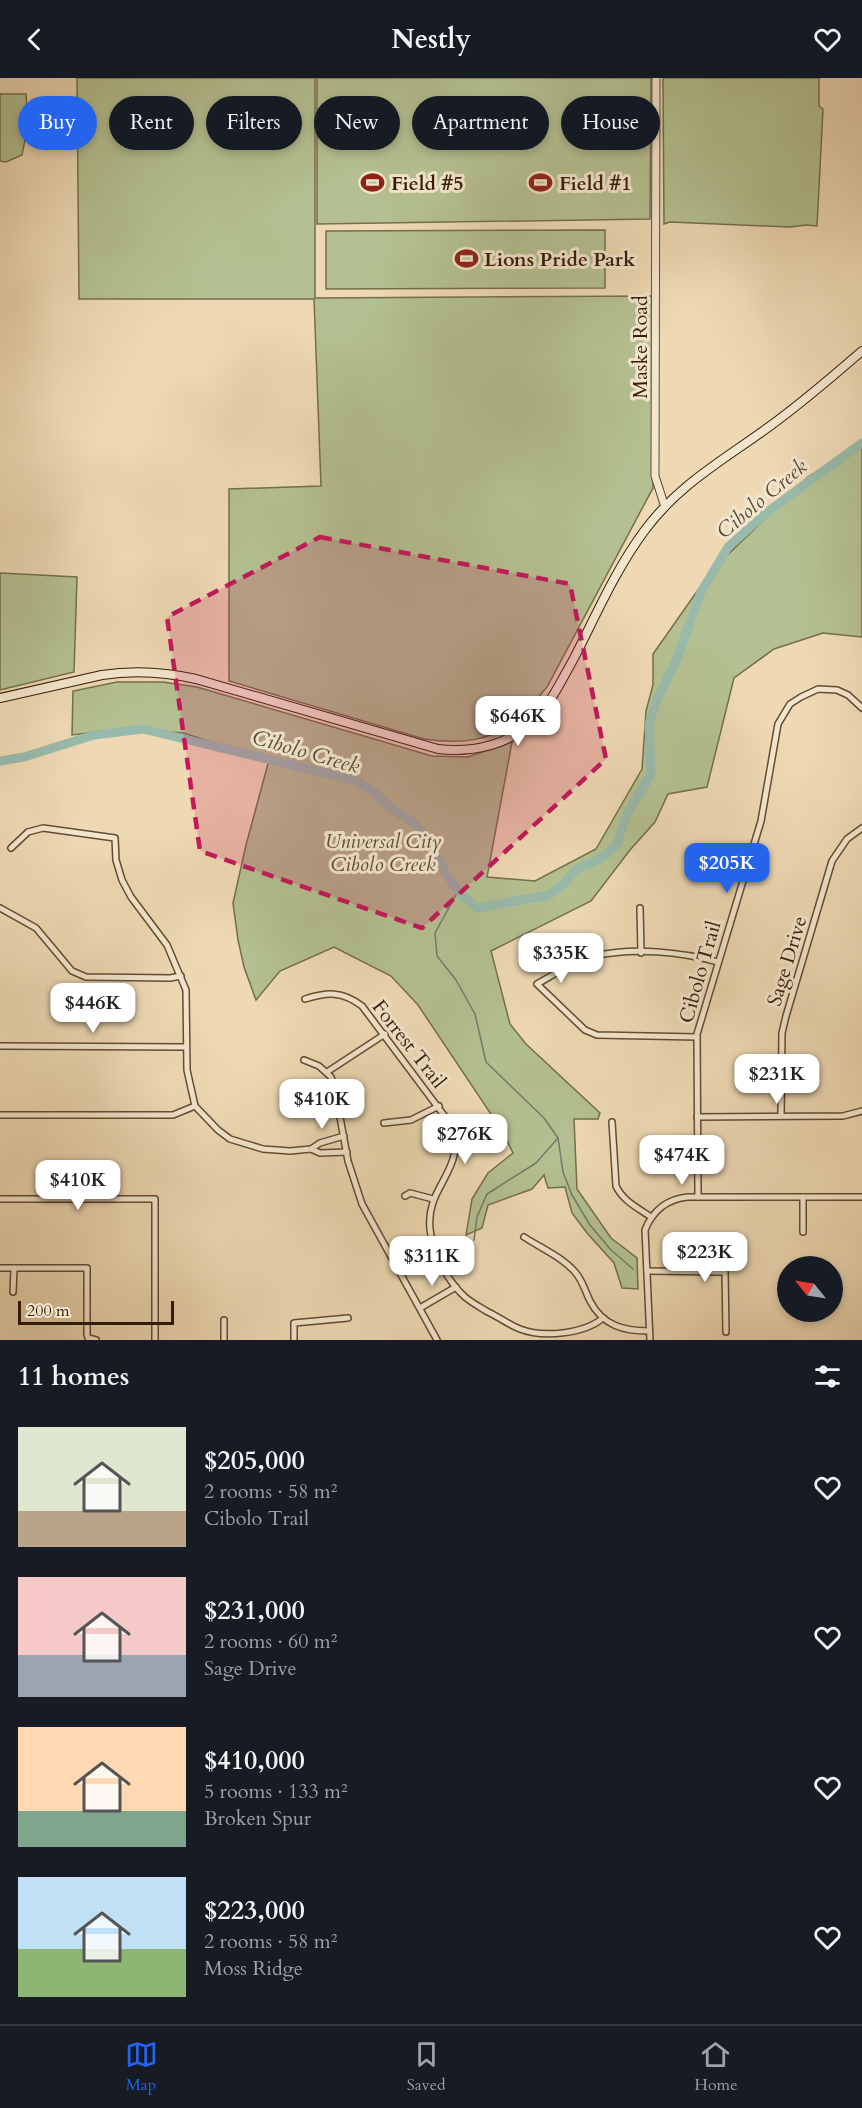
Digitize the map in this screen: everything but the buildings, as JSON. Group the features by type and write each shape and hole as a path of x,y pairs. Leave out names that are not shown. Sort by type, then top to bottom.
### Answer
{"main road":[{"path":"0,698 102,675 160,672 196,679 438,749 463,751 492,745 519,732 544,708 560,683 627,557 645,530 665,507 704,471 801,403 862,351"}],"street":[{"name":"Maske Road","path":"656,78 655,476 665,507"},
{"name":"Cibolo Trail","path":"698,1197 697,1036 761,821 778,724 783,712 790,704 818,689 848,695 862,708"},
{"path":"11,848 28,832 43,828 115,838 116,860 122,880 131,897 167,945 186,990 185,1047 187,1070 195,1106 218,1130 230,1139 244,1144 263,1149 290,1151 311,1149 320,1143 344,1136"},
{"name":"Sage Drive","path":"781,1116 782,1033 786,1016 832,861 847,839 862,828"},
{"path":"0,908 36,928 72,971 78,975 170,978 181,976"},
{"path":"640,908 640,952"},
{"path":"697,1036 597,1035 585,1030 537,984 593,956 618,952 685,954 718,962"},
{"name":"Forrest Trail","path":"305,999 344,994 362,1006 439,1106 454,1131 456,1150 452,1165 433,1199 430,1228 434,1248 456,1287 471,1302 517,1328 527,1331 579,1331 603,1318"},
{"path":"327,1072 384,1034"},
{"path":"0,1046 185,1047"},
{"path":"304,1060 327,1072 335,1090 347,1152 362,1204 437,1340"},
{"path":"0,1115 173,1115 195,1106"},
{"path":"384,1123 411,1120 439,1106"},
{"path":"698,1117 843,1116 862,1111"},
{"path":"612,1122 616,1186 620,1195 651,1217"},
{"path":"311,1149 320,1153 347,1152"},
{"path":"405,1196 410,1193 433,1199"},
{"path":"650,1340 645,1230 651,1217 662,1205 679,1197 862,1197"},
{"path":"803,1197 803,1232"},
{"path":"0,1199 155,1199 155,1340"},
{"path":"524,1238 570,1267 579,1277 590,1301 603,1318 622,1329 649,1331"},
{"path":"0,1268 87,1268 88,1338 96,1340"},
{"path":"13,1293 14,1268"},
{"path":"647,1271 725,1272 726,1332"},
{"path":"420,1308 456,1287"},
{"path":"294,1340 294,1323 348,1318"},
{"path":"224,1320 224,1340"}],"highlighted area":[{"path":"320,537 570,584 606,759 422,928 200,851 167,617"}],"green space":[{"path":"77,78 315,78 315,298 653,296 653,488 547,687 520,716 507,726 479,739 445,741 424,739 229,681 229,489 321,486 314,299 79,299 78,150 97,150 97,96 77,96"},
{"path":"317,78 651,78 651,96 561,96 561,150 650,150 650,219 317,224 317,150 400,150 400,96 317,96"},
{"path":"663,78 819,78 819,106 823,109 817,226 670,222 664,224"},
{"path":"0,94 26,94 26,96 18,96 18,150 23,150 22,155 6,162 0,161"},
{"name":"Lions Pride Park","path":"605,230 605,288 326,289 326,231"},
{"name":"Universal City Cibolo Creek","path":"862,442 862,637 823,633 774,649 734,678 707,787 668,794 655,822 591,901 491,951 510,1024 526,1044 600,1113 598,1119 574,1119 577,1189 611,1238 637,1258 638,1289 622,1288 614,1263 572,1213 565,1187 548,1188 544,1175 532,1189 488,1205 482,1228 466,1235 472,1199 488,1173 513,1153 503,1132 418,1005 391,976 334,947 280,971 256,1000 244,967 233,903 269,760 183,733 121,729 72,735 73,691 117,682 163,682 197,687 432,756 468,757 512,742 487,877 535,881 596,849 642,769 646,711 653,685 653,654 712,570 808,477"},
{"path":"0,573 77,577 74,672 0,690"}],"waterway":[{"name":"Cibolo Creek","path":"0,761 24,757 94,735 143,729 354,780 373,791 425,835 458,891 477,908 549,895 565,883 576,869 600,859 616,846 627,814 651,774 649,725 656,702 676,661 701,592 728,547 766,513 862,443"},
{"path":"458,891 435,933 437,956 456,980 475,1014 486,1062 544,1118 558,1138 563,1172 572,1195 590,1225 611,1250 633,1269"},
{"path":"474,1240 477,1217 487,1194 536,1163 558,1138"}],"place":[{"name":"Field #5","path":"373,183"},
{"name":"Field #1","path":"541,183"},
{"name":"Lions Pride Park","path":"466,259"}]}
